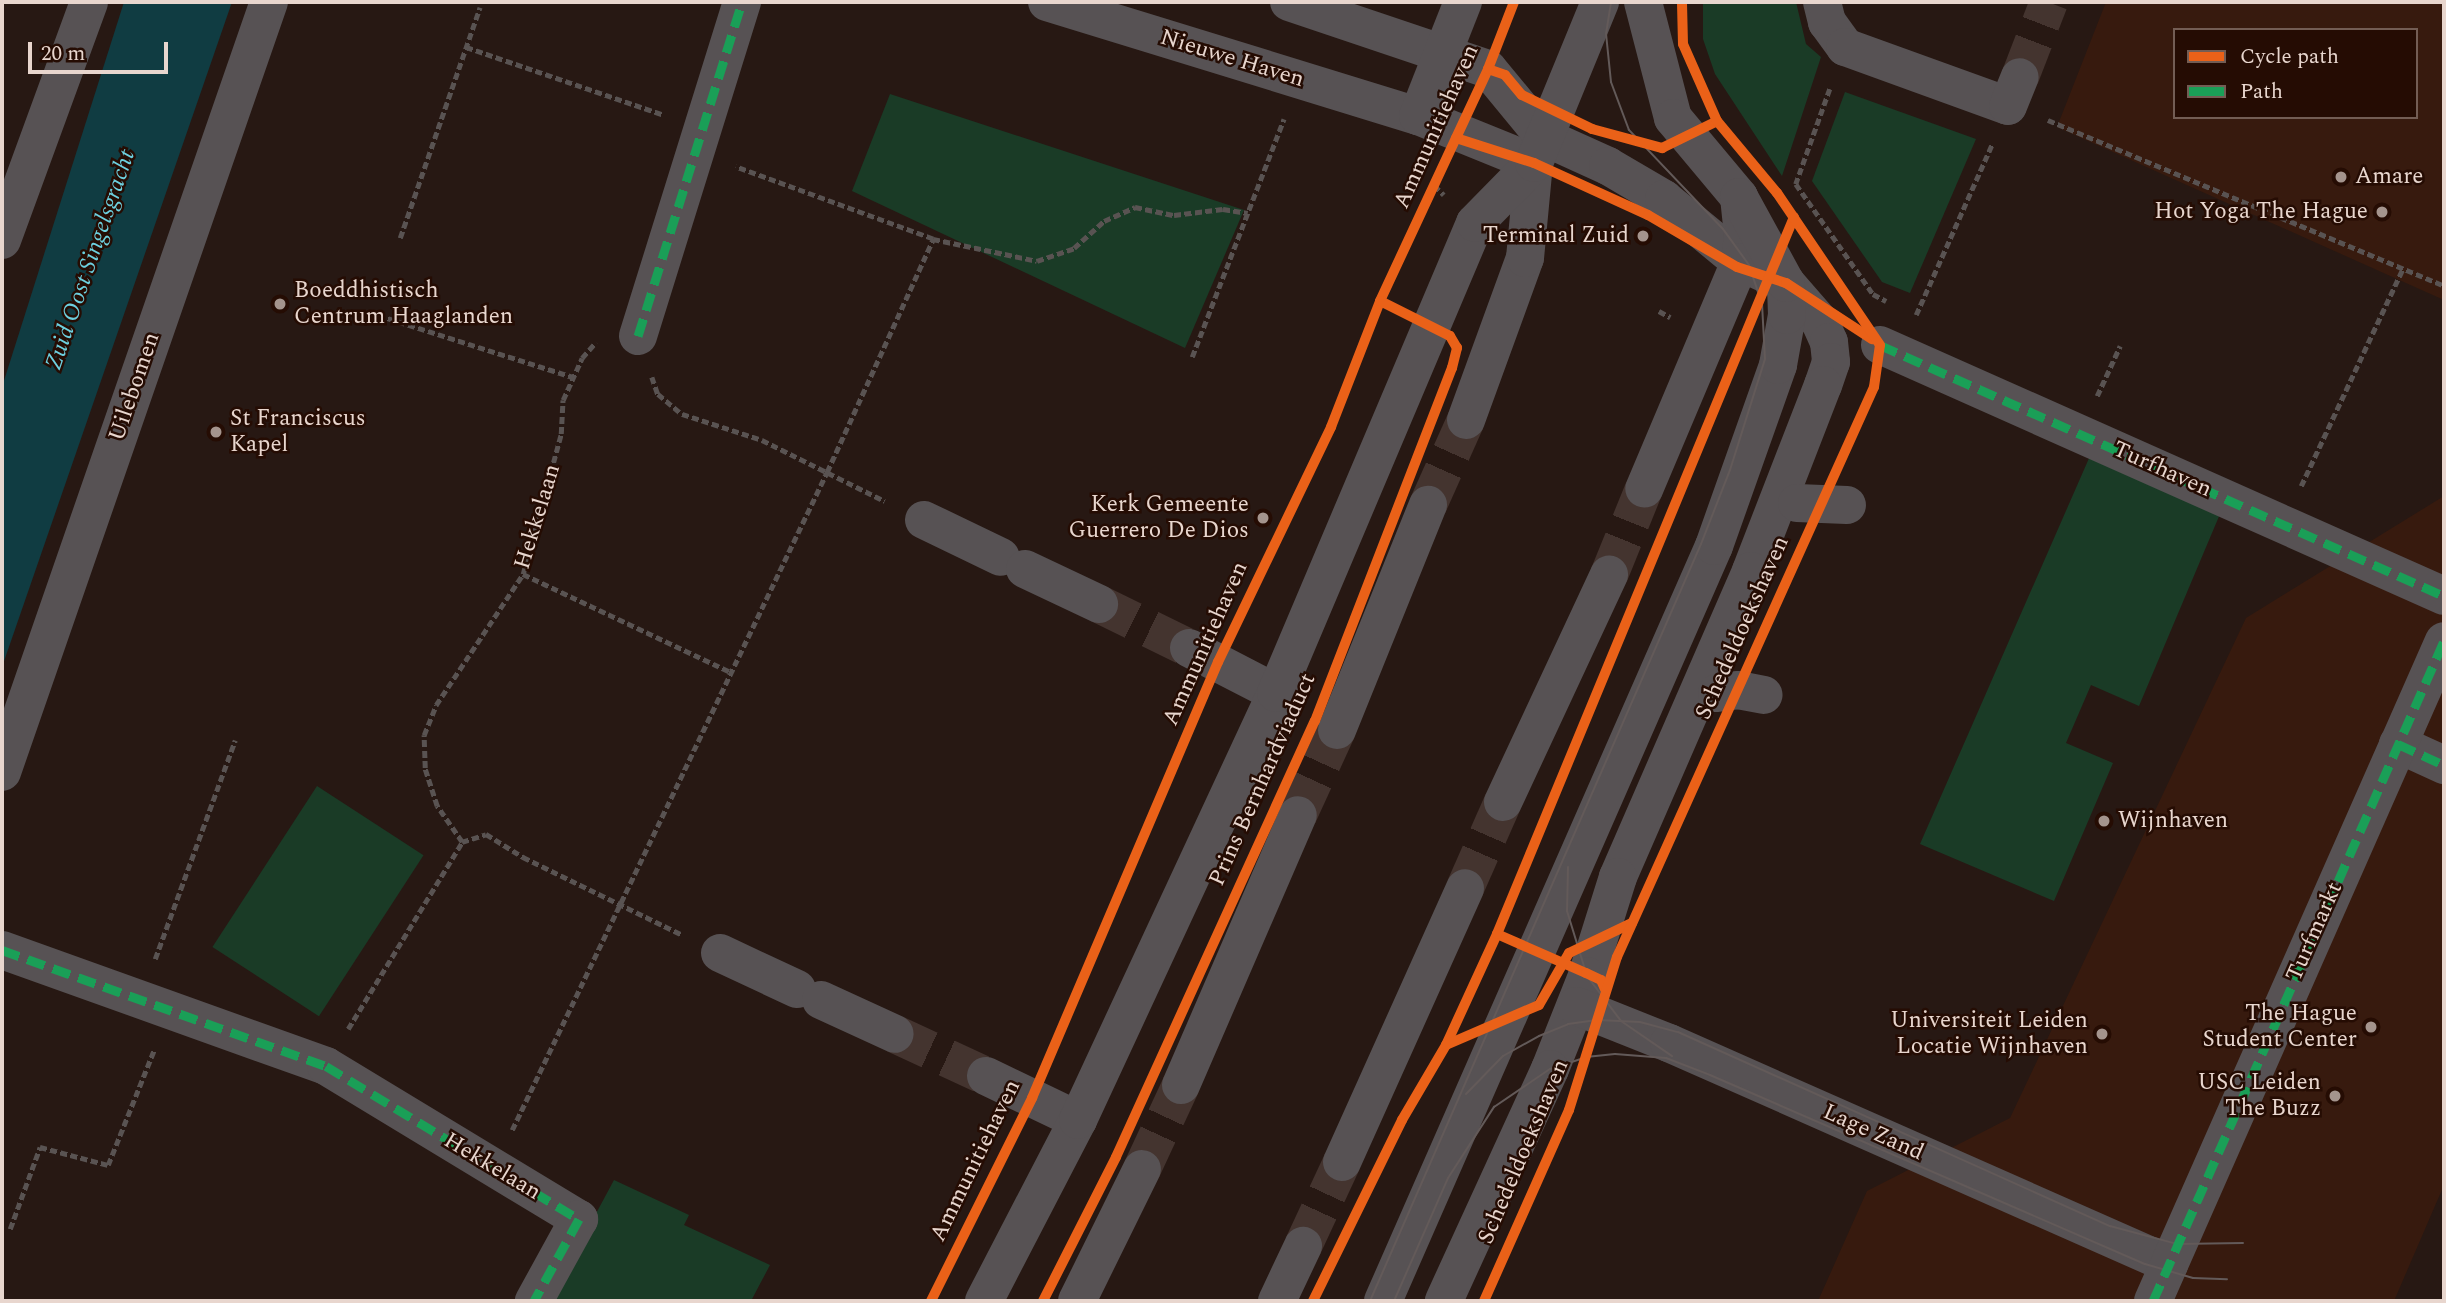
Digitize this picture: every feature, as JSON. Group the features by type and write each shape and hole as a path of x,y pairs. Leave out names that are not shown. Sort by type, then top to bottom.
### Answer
{"street":[{"path":"5,221 89,2"},
{"name":"Uilebomen","path":"2,772 269,2"},
{"path":"638,336 743,2"},
{"name":"Nieuwe Haven","path":"1047,2 1459,131 1539,150"},
{"path":"1289,2 1488,69 1539,150"},
{"name":"Ammunitiehaven","path":"1443,52 1463,2"},
{"path":"1466,420 1525,258 1539,150 1600,2"},
{"path":"1383,1301 1714,546 1778,365 1787,315 1786,283 1739,197 1673,118 1643,2"},
{"path":"1822,2 1827,22 1845,47 2008,106 2020,77"},
{"path":"1418,116 1443,52"},
{"path":"984,1301 1078,1120 1276,692 1475,223 1539,150"},
{"name":"Schedeldoekshaven","path":"1444,1301 1576,1006 1618,877 1662,776 1756,579 1831,362 1829,342 1820,322 1786,283 1740,261 1664,199 1608,166 1539,150"},
{"path":"1644,489 1740,261 1743,234 1739,197"},
{"name":"Turfhaven","path":"1890,349 2444,596"},
{"path":"1662,776 1690,751 1723,679 1756,579 1803,489 1819,451 1808,426"},
{"name":"Prins Bernhardviaduct","path":"1337,730 1429,505"},
{"path":"924,520 1099,604"},
{"path":"1503,802 1609,576"},
{"name":"Turfmarkt","path":"2153,1301 2444,641"},
{"path":"1189,648 1276,692"},
{"path":"2398,744 2444,765"},
{"name":"Prins Bernhardviaduct","path":"1181,1085 1298,815"},
{"path":"1342,1162 1465,888"},
{"name":"Hekkelaan","path":"2,950 326,1066 579,1219 534,1301"},
{"path":"720,953 895,1034"},
{"name":"Lage Zand","path":"1576,1006 1682,1048 2169,1264"},
{"path":"986,1076 1078,1120"},
{"path":"1077,1301 1142,1169"},
{"path":"1277,1301 1303,1246"}],"path":[{"path":"400,239 480,7"},
{"path":"466,47 699,140 933,239 1037,261 1074,248 1104,222 1135,207 1174,215 1223,209 1248,213"},
{"path":"1831,84 1796,184 1874,294 1894,305"},
{"path":"2035,114 2444,286"},
{"path":"1192,357 1277,137"},
{"path":"1890,349 1915,316 1994,141"},
{"path":"494,1167 827,472 933,239"},
{"path":"2283,524 2403,268"},
{"path":"1905,310 1915,316"},
{"path":"368,312 573,377"},
{"path":"638,336 658,394 682,414 762,440 890,504"},
{"path":"2080,434 2120,346"},
{"path":"523,574 730,673"},
{"path":"10,1228 40,1147 108,1165 235,740"},
{"path":"326,1066 462,842 486,834 620,905 686,936"}],"shaded area":[{"name":"Amare","path":"2106,2 2444,2 2444,300 2057,127"},
{"path":"2444,496 2444,1185 2394,1301 1818,1301 1867,1191 2010,1118 2246,618"}],"green space":[{"path":"1703,2 1796,2 1806,44 1821,57 1782,176 1715,74 1703,39"},
{"path":"1845,92 1976,139 1910,293 1882,282 1812,181"},
{"path":"890,94 1244,210 1185,348 852,191"},
{"path":"2090,456 2220,514 2139,706 2091,685 2066,743 2113,763 2054,901 1920,844"},
{"path":"317,786 424,855 319,1016 212,947"},
{"path":"614,1180 689,1215 684,1225 770,1265 751,1301 549,1301"}],"water":[{"name":"Zuid Oost Singelsgracht","path":"124,2 232,2 2,667 2,387"}],"tunnel":[{"path":"2020,77 2049,2"},
{"path":"1428,505 1466,420"},
{"path":"1609,575 1644,489"},
{"path":"1099,604 1189,648"},
{"path":"1298,815 1337,730"},
{"path":"1465,888 1503,802"},
{"path":"895,1034 986,1076"},
{"path":"1142,1169 1181,1085"},
{"path":"1303,1246 1342,1162"}],"tram line":[{"path":"1370,1301 1701,544 1730,470 1765,359 1762,304 1749,265 1723,229 1629,130 1611,82 1606,34 1611,2"},
{"path":"1568,867 1567,911 1587,976 1621,1021 1672,1056"},
{"path":"1466,1094 1503,1056 1539,1036 1568,1024 1597,1020 1640,1022 1678,1032 2110,1226 2177,1244 2243,1243"},
{"path":"1394,1301 1448,1178 1494,1107 1550,1069 1586,1057 1615,1054 1666,1058 1710,1075 2145,1264 2193,1278 2227,1279"}],"marked path":[{"path":"638,336 742,2"},
{"path":"1880,345 2444,596"},
{"path":"2153,1301 2444,641"},
{"path":"2398,744 2444,765"},
{"path":"2,950 326,1066 579,1219 534,1301"}],"cycle path":[{"path":"931,1301 1032,1098 1218,662 1331,427 1380,301 1488,69 1514,2"},
{"path":"1484,1301 1569,1110 1617,957 1874,387 1880,345 1777,193 1717,121 1683,44 1682,2"},
{"path":"1488,69 1505,75 1522,95 1592,129 1662,148 1717,121"},
{"path":"1456,138 1534,163 1648,215 1737,267 1786,283 1872,339"},
{"path":"1446,1045 1497,934 1794,217"},
{"path":"1043,1301 1116,1157 1315,721 1452,368 1457,348 1450,336 1380,301"},
{"path":"1313,1301 1402,1120 1446,1045 1539,1005 1569,953 1632,923"},
{"path":"1497,934 1601,980 1605,989"}],"place":[{"name":"Amare","path":"2341,177"},
{"name":"Hot Yoga The Hague","path":"2382,212"},
{"name":"Terminal Zuid","path":"1643,236"},
{"name":"Boeddhistisch Centrum Haaglanden","path":"280,304"},
{"name":"St Franciscus Kapel","path":"216,432"},
{"name":"Kerk Gemeente Guerrero De Dios","path":"1263,518"},
{"name":"Wijnhaven","path":"2104,821"},
{"name":"The Hague Student Center","path":"2371,1027"},
{"name":"Universiteit Leiden Locatie Wijnhaven","path":"2102,1034"},
{"name":"USC Leiden The Buzz","path":"2335,1096"}]}
